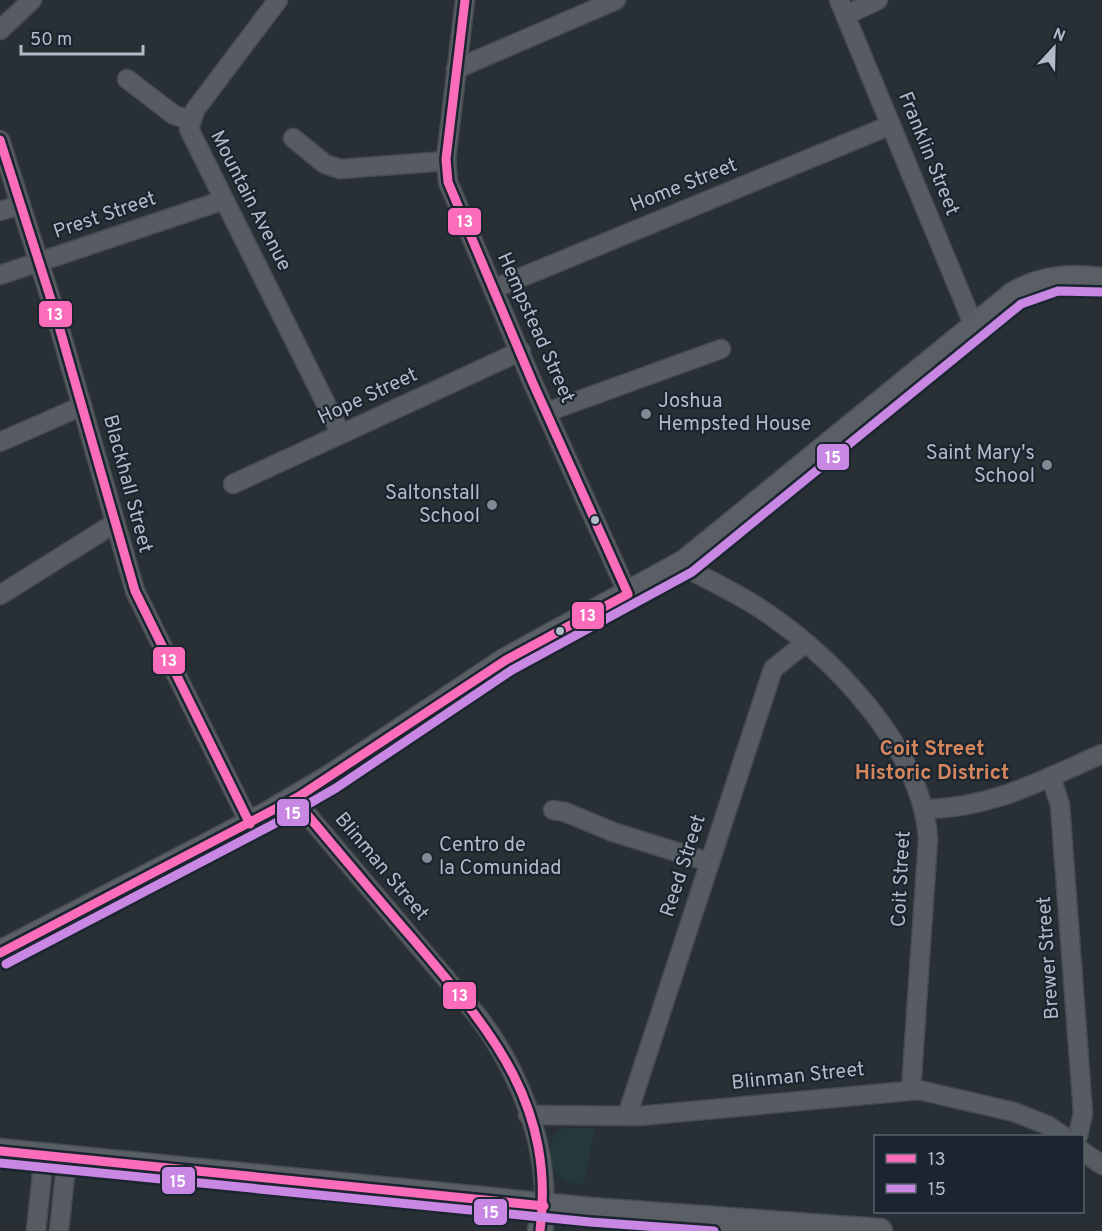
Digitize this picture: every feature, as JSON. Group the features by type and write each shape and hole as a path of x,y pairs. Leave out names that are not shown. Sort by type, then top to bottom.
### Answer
{"main road":[{"path":"0,953 294,799 506,660 680,566 845,434 1014,294 1033,284 1061,278 1102,280"},
{"path":"0,1151 544,1206 880,1231"},
{"path":"540,1231 544,1206"}],"street":[{"path":"0,30 33,0"},
{"name":"Mountain Avenue","path":"278,0 195,110 190,120 192,140 341,434"},
{"name":"Hempstead Street","path":"465,0 446,161 451,192 627,594"},
{"path":"456,69 616,0"},
{"path":"843,7 878,0"},
{"name":"Franklin Street","path":"843,7 974,326"},
{"path":"127,79 174,115 190,120"},
{"name":"Home Street","path":"493,289 891,125"},
{"path":"293,138 325,164 340,169 446,161"},
{"name":"Blackhall Street","path":"0,140 82,406 129,575 145,613 250,824"},
{"name":"Prest Street","path":"0,275 224,200"},
{"path":"0,211 21,205"},
{"path":"547,412 721,349"},
{"name":"Hope Street","path":"233,484 521,351"},
{"path":"0,442 82,406"},
{"path":"0,595 92,535 115,524"},
{"name":"Coit Street","path":"680,566 759,607 832,667 880,724 914,779 924,809 927,854 911,1090"},
{"name":"Reed Street","path":"627,1116 773,669 804,644"},
{"path":"924,809 946,809 990,802 1102,754"},
{"name":"Brewer Street","path":"1051,777 1060,805 1083,1113 1078,1135"},
{"name":"Blinman Street","path":"294,799 487,1029 506,1061 528,1115 542,1163 544,1206"},
{"path":"553,810 565,812 613,832 710,862"},
{"name":"Blinman Street","path":"528,1115 627,1116 911,1090 933,1092 1014,1112 1047,1125 1060,1135"},
{"path":"1084,1152 1102,1165"},
{"path":"36,1231 55,1156"},
{"path":"55,1156 59,1231"}],"green space":[{"path":"562,1128 595,1128 584,1184 563,1180 553,1166 551,1145 553,1138"}],"transit line":[{"name":"13","path":"0,953 298,797 506,660 628,594 532,381 448,182 446,159 465,0"},
{"name":"13","path":"0,140 54,309 135,591 250,824"},
{"name":"15","path":"6,964 272,825 336,788 512,670 692,572 1021,304 1058,291 1101,292"},
{"name":"13","path":"294,799 467,1004 511,1070 527,1106 538,1144 542,1185 540,1231"},
{"name":"13","path":"0,1151 544,1206"},
{"name":"15","path":"0,1163 590,1222 714,1231"}],"place":[{"name":"Joshua Hempsted House","path":"646,414"},
{"name":"Saint Mary's School","path":"1047,465"},
{"name":"Saltonstall School","path":"492,505"},
{"name":"Centro de la Comunidad","path":"427,858"}],"district":[{"name":"Coit Street Historic District","path":"932,761"}]}
